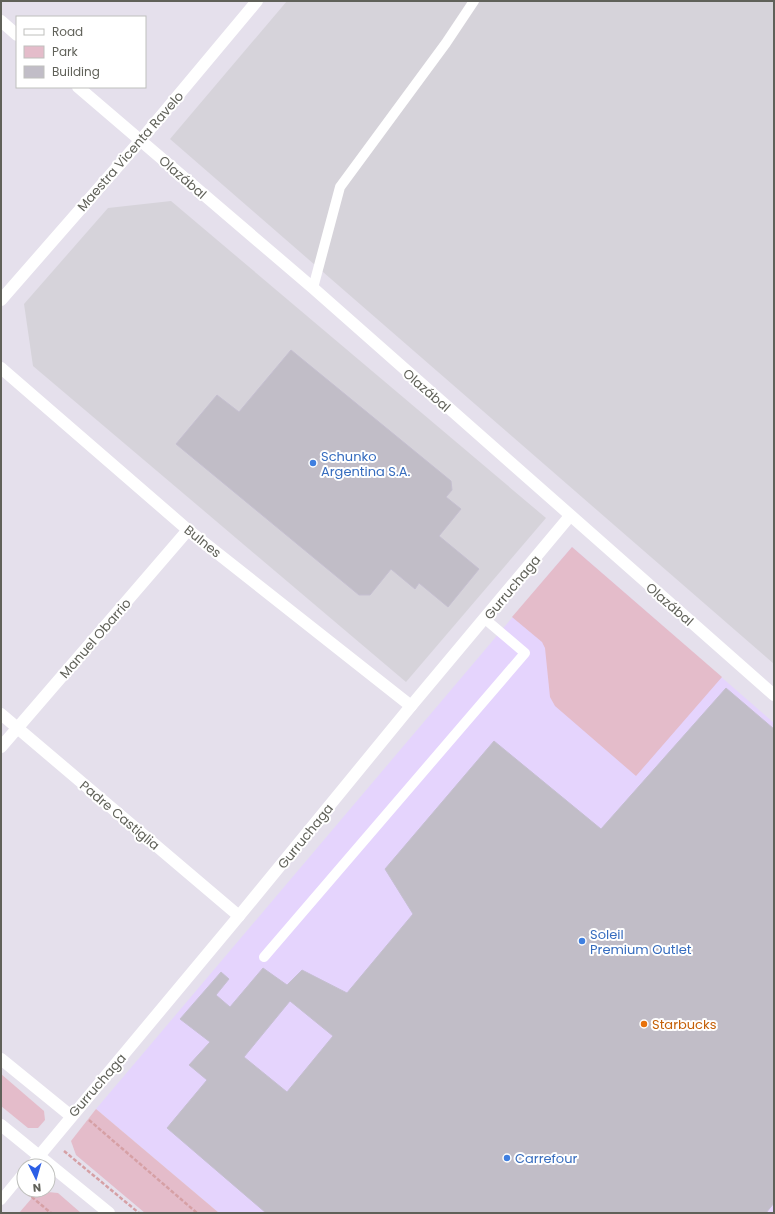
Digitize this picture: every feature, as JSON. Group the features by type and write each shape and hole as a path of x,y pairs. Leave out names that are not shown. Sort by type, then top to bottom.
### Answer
{"street":[{"name":"Maestra Vicenta Ravelo","path":"1,300 140,141 257,1"},
{"path":"1,21 16,34"},
{"name":"Olazábal","path":"79,88 313,288 774,695"},
{"name":"Bulnes","path":"1,368 188,530 411,706"},
{"name":"Gurruchaga","path":"39,1156 570,516"},
{"name":"Manuel Obarrio","path":"1,747 188,530"},
{"name":"Padre Castiglia","path":"1,714 239,916"},
{"path":"1,1059 74,1113"},
{"path":"1,1125 109,1213"}],"lane":[{"path":"313,288 340,187 446,43 474,1"},
{"path":"264,957 526,653 485,618"},
{"path":"1,1200 15,1183"}],"path":[{"path":"74,1113 198,1213"},
{"path":"51,1140 139,1213"},
{"path":"15,1183 51,1213"}],"shaded area":[{"path":"287,1 774,1 774,664 170,139"},
{"path":"171,201 546,518 406,682 33,366 24,304 108,208"},
{"name":"Soleil Premium Outlet","path":"572,547 774,723 774,1213 219,1213 96,1109"}],"green space":[{"path":"572,547 722,677 636,776 555,706 550,697 545,648 542,642 512,617"},
{"path":"1,1074 44,1111 45,1120 38,1128 28,1128 1,1106"},
{"path":"96,1109 219,1213 145,1213 76,1155 71,1141"},
{"path":"56,1193 81,1213 19,1213 32,1198 56,1198"}],"building":[{"name":"Schunko Argentina S.A.","path":"291,350 451,481 452,490 446,497 461,509 439,536 479,569 448,607 419,583 415,589 391,569 370,595 359,595 176,444 217,395 239,412"},
{"name":"Soleil Premium Outlet","path":"726,688 774,729 774,1203 766,1213 266,1213 167,1128 207,1080 189,1065 210,1042 180,1019 221,972 229,979 216,995 230,1007 263,968 287,985 302,970 347,993 413,914 385,869 494,741 601,829","holes":["290,1001 333,1036 287,1092 244,1057"]}],"place":[{"name":"Schunko Argentina S.A.","path":"313,463"},
{"name":"Soleil Premium Outlet","path":"582,941"},
{"name":"Starbucks","path":"644,1024"},
{"name":"Carrefour","path":"507,1158"}]}
